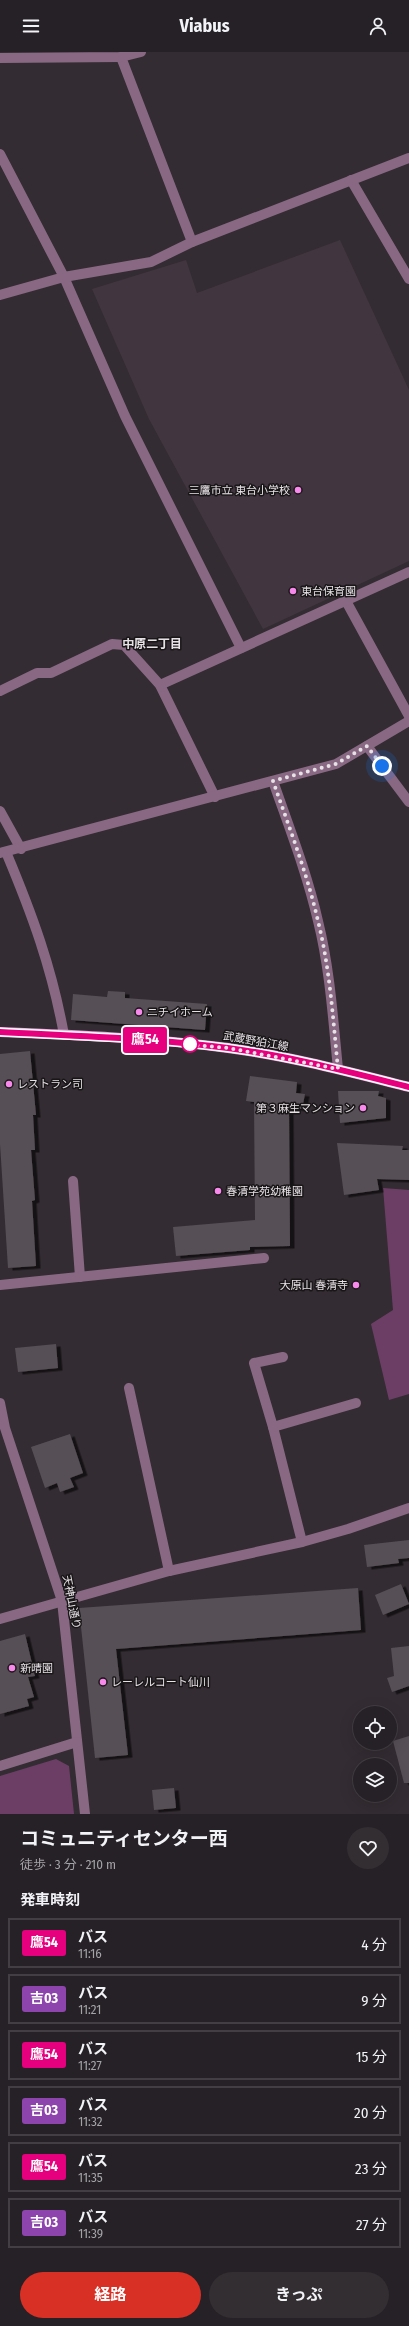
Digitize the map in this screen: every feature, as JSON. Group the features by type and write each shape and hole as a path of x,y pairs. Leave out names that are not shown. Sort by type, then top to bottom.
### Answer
{"main road":[{"name":"武蔵野狛江線","path":"0,1032 64,1035 228,1048 338,1069 409,1087"}],"street":[{"path":"0,58 120,56 141,52"},
{"path":"120,56 192,242"},
{"path":"0,154 64,277 124,416 241,648"},
{"path":"0,295 64,277 151,262 192,242 409,158"},
{"path":"351,180 409,279"},
{"path":"160,685 409,572"},
{"path":"346,601 409,716"},
{"path":"0,691 37,673 51,673 112,644 124,645 160,685 215,797"},
{"path":"64,1035 56,992 44,947 3,852 21,849 336,764 409,721"},
{"path":"367,746 409,802"},
{"path":"273,781 304,868 318,922 328,974 338,1069"},
{"path":"0,811 21,849"},
{"path":"72,1181 80,1277"},
{"path":"0,1285 264,1258"},
{"path":"283,1358 254,1363 273,1427 302,1542"},
{"path":"129,1388 169,1571"},
{"name":"天神山通り","path":"0,1403 5,1428 62,1601 85,1814"},
{"path":"273,1427 356,1403"},
{"path":"0,1619 169,1571 302,1542 348,1529 409,1508"},
{"path":"0,1766 77,1742"}],"shaded area":[{"name":"三鷹市立 東台小学校","path":"340,240 409,390 409,561 263,629 149,419 92,289 186,260 197,293"},
{"path":"383,1188 409,1190 409,1394 389,1400 371,1324 393,1310"},
{"path":"56,1759 69,1766 74,1814 0,1814 0,1776"}],"building":[{"name":"ニチイホーム","path":"108,991 125,992 125,998 207,1004 205,1030 71,1020 73,994 107,997"},
{"path":"30,1051 36,1115 33,1115 35,1150 31,1150 35,1200 32,1201 36,1266 8,1268 0,1144 0,1054"},
{"path":"250,1076 297,1082 296,1093 305,1094 302,1109 289,1107 290,1246 250,1247 250,1250 176,1256 173,1227 255,1220 254,1102 246,1101"},
{"name":"第３麻生マンション","path":"338,1091 379,1091 378,1096 386,1098 386,1118 340,1123"},
{"path":"337,1143 403,1146 402,1150 409,1150 409,1180 377,1179 379,1190 344,1195"},
{"path":"56,1344 58,1368 18,1372 15,1348"},
{"path":"70,1434 83,1473 70,1478 74,1487 60,1492 57,1483 45,1488 31,1447"},
{"path":"409,1540 409,1558 398,1559 399,1563 367,1567 364,1545"},
{"path":"401,1584 409,1604 383,1615 375,1595"},
{"path":"358,1588 361,1630 116,1649 128,1755 95,1758 79,1608"},
{"path":"25,1634 35,1676 28,1677 34,1697 27,1699 29,1706 0,1714 0,1641"},
{"path":"409,1646 409,1686 392,1692 387,1678 394,1676 391,1648"},
{"path":"409,1736 409,1783 404,1783 395,1750 397,1750 397,1740"},
{"path":"174,1788 176,1808 154,1810 152,1790"}],"bus line":[{"name":"鷹54","path":"0,1032 154,1041 228,1048 338,1069 409,1087"}],"place":[{"name":"三鷹市立 東台小学校","path":"298,490"},
{"name":"東台保育園","path":"293,591"},
{"name":"ニチイホーム","path":"139,1012"},
{"name":"レストラン司","path":"9,1084"},
{"name":"第３麻生マンション","path":"363,1108"},
{"name":"春清学苑幼稚園","path":"218,1191"},
{"name":"大原山 春清寺","path":"356,1285"},
{"name":"新晴園","path":"12,1668"},
{"name":"レーレルコート仙川","path":"103,1682"}],"district":[{"name":"中原二丁目","path":"152,644"}],"route":[{"path":"190,1044 183,1044 228,1048 338,1069 328,974 318,922 304,868 273,781 336,764 367,746 382,766"}]}
